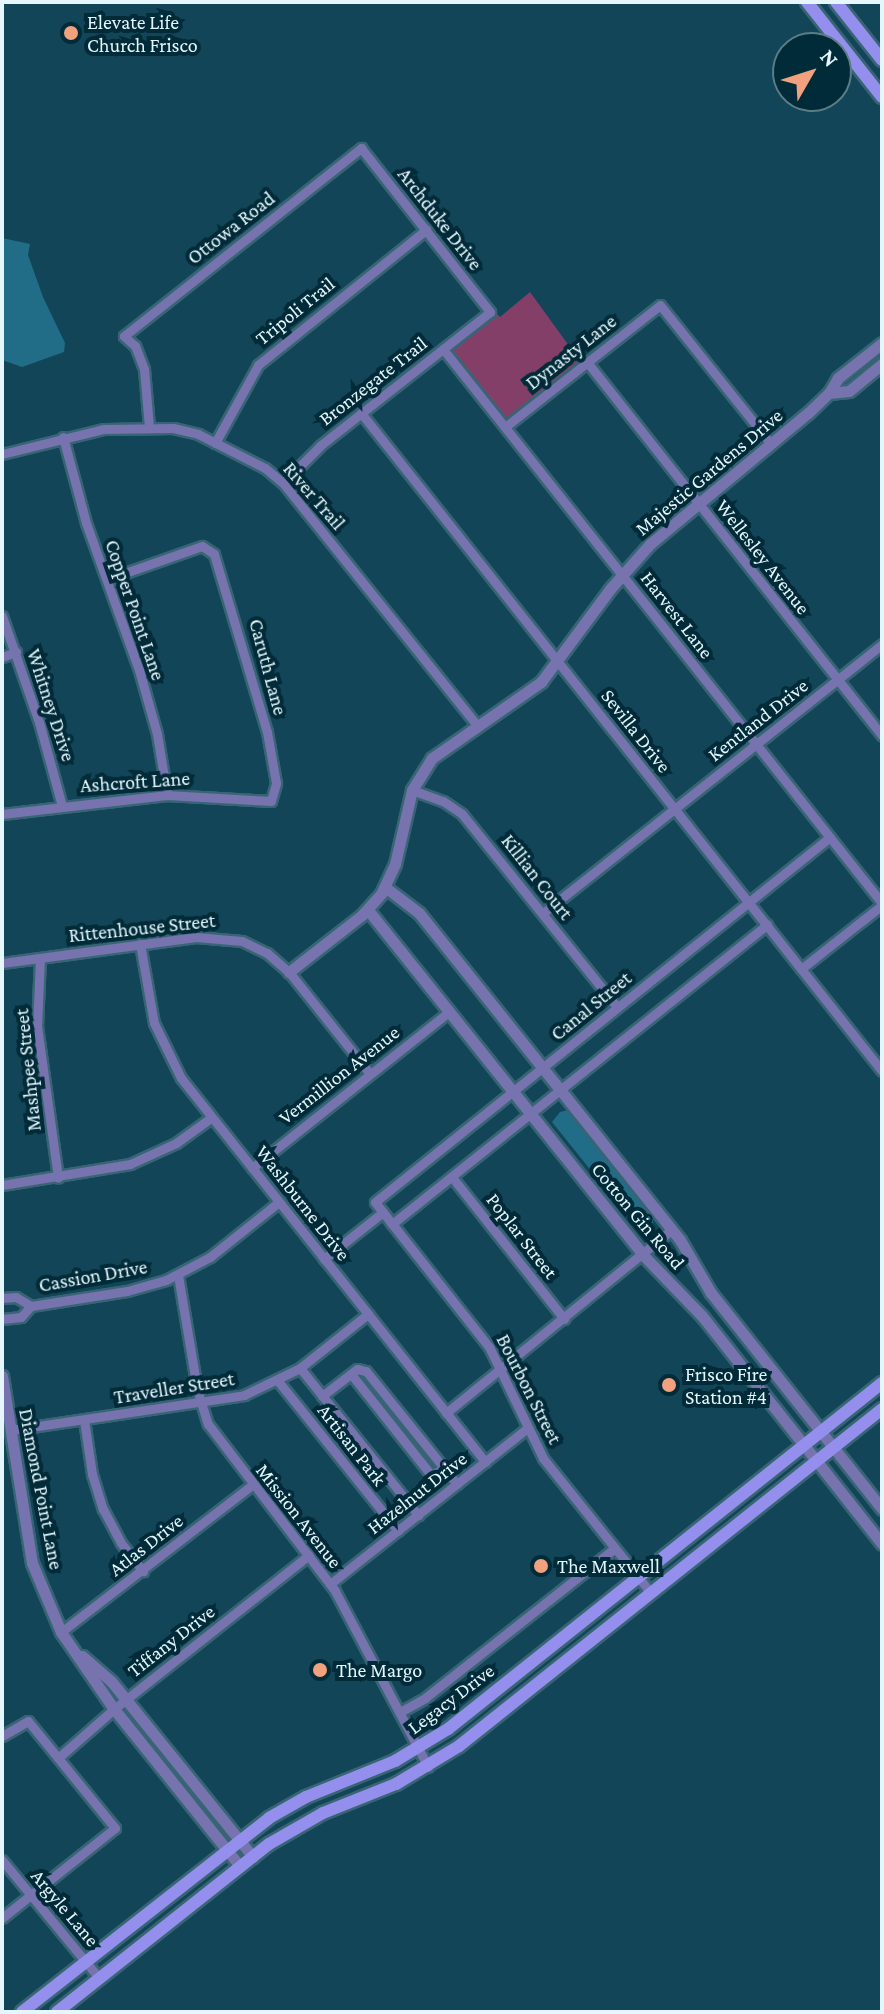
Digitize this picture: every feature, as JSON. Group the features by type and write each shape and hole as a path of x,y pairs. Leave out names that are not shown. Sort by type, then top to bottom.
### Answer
{"main road":[{"path":"807,2 882,97"},
{"path":"836,2 882,60"},
{"name":"Legacy Drive","path":"22,2012 239,1840 306,1797 417,1749 448,1729 882,1383"},
{"name":"Legacy Drive","path":"57,2012 240,1866 305,1822 428,1767 882,1409"}],"street":[{"name":"Archduke Drive","path":"361,148 490,312"},
{"name":"Ottowa Road","path":"149,427 144,369 135,346 124,336 361,148"},
{"name":"Tripoli Trail","path":"215,443 258,365 426,230"},
{"name":"Dynasty Lane","path":"505,427 660,305 770,443"},
{"name":"Bronzegate Trail","path":"283,483 320,446 490,312"},
{"name":"Majestic Gardens Drive","path":"289,972 368,910 385,887 395,864 412,790 438,751 534,688 558,662 622,575 697,502 829,393 838,378 882,343"},
{"name":"Harvest Lane","path":"443,349 882,904"},
{"name":"Wellesley Avenue","path":"587,362 882,736"},
{"name":"Majestic Gardens Drive","path":"829,393 849,391 882,364"},
{"name":"Sevilla Drive","path":"361,413 882,1071"},
{"name":"River Trail","path":"2,454 104,429 149,427 184,430 265,468 283,483 477,725"},
{"name":"Copper Point Lane","path":"63,437 86,523 108,579 157,734 167,795"},
{"name":"Caruth Lane","path":"108,579 207,546 214,554 267,732 276,783 271,801"},
{"name":"Whitney Drive","path":"2,616 16,652 62,806"},
{"name":"Kentland Drive","path":"543,913 882,644"},
{"path":"2,657 16,652"},
{"name":"Killian Court","path":"412,790 443,801 462,814 617,1007"},
{"name":"Ashcroft Lane","path":"2,814 167,795 271,801"},
{"name":"Canal Street","path":"375,1202 830,837"},
{"name":"Cotton Gin Road","path":"385,887 419,913 689,1253 711,1293 882,1509"},
{"path":"801,969 882,904"},
{"name":"Cotton Gin Road","path":"368,910 644,1256 719,1339 882,1544"},
{"path":"392,1224 767,925"},
{"name":"Rittenhouse Street","path":"2,963 205,936 233,938 259,948 289,972 370,1074"},
{"name":"Washburne Drive","path":"140,944 148,999 158,1035 175,1068 485,1462"},
{"name":"Mashpee Street","path":"40,958 37,1026 58,1178"},
{"name":"Vermillion Avenue","path":"252,1168 449,1012"},
{"path":"2,1185 106,1171 142,1160 176,1143 212,1117"},
{"name":"Poplar Street","path":"452,1177 564,1319"},
{"name":"Cassion Drive","path":"2,1319 21,1317 31,1306 127,1291 178,1275 210,1257 279,1202"},
{"name":"Bourbon Street","path":"375,1202 481,1336 501,1369 526,1429 547,1464 651,1593"},
{"path":"324,1259 383,1212"},
{"path":"446,1413 644,1256 671,1230"},
{"name":"Mission Avenue","path":"178,1275 200,1404 218,1442 330,1584 428,1767"},
{"name":"Cassion Drive","path":"2,1298 16,1297 31,1306"},
{"name":"Traveller Street","path":"11,1430 244,1395 300,1368 368,1314"},
{"path":"719,1339 736,1326"},
{"path":"751,1380 768,1366"},
{"name":"Artisan Park","path":"300,1368 418,1515"},
{"path":"322,1396 357,1369 366,1371 457,1484"},
{"path":"351,1374 431,1475 445,1468"},
{"name":"Diamond Point Lane","path":"2,1376 32,1563 61,1632 114,1709 240,1866"},
{"name":"Artisan Park","path":"278,1381 398,1531"},
{"path":"84,1420 98,1497 114,1532 143,1571"},
{"name":"Hazelnut Drive","path":"330,1584 526,1429"},
{"name":"Atlas Drive","path":"61,1632 252,1485"},
{"path":"400,1712 425,1698 614,1549"},
{"name":"Tiffany Drive","path":"58,1758 126,1699 309,1555"},
{"name":"Diamond Point Lane","path":"72,1649 111,1681 253,1857"},
{"path":"2,1736 28,1721 115,1828 2,1918"},
{"name":"Argyle Lane","path":"2,1860 99,1978"}],"shaded area":[{"path":"530,292 580,361 505,419 450,350 495,312 500,317"}],"water":[{"path":"2,238 30,244 28,255 43,297 65,343 64,352 22,367 2,360"},
{"path":"568,1110 653,1217 653,1229 647,1234 633,1223 552,1122 560,1112"}],"place":[{"name":"Elevate Life Church Frisco","path":"71,33"},
{"name":"Frisco Fire Station #4","path":"669,1385"},
{"name":"The Maxwell","path":"541,1566"},
{"name":"The Margo","path":"320,1670"}]}
